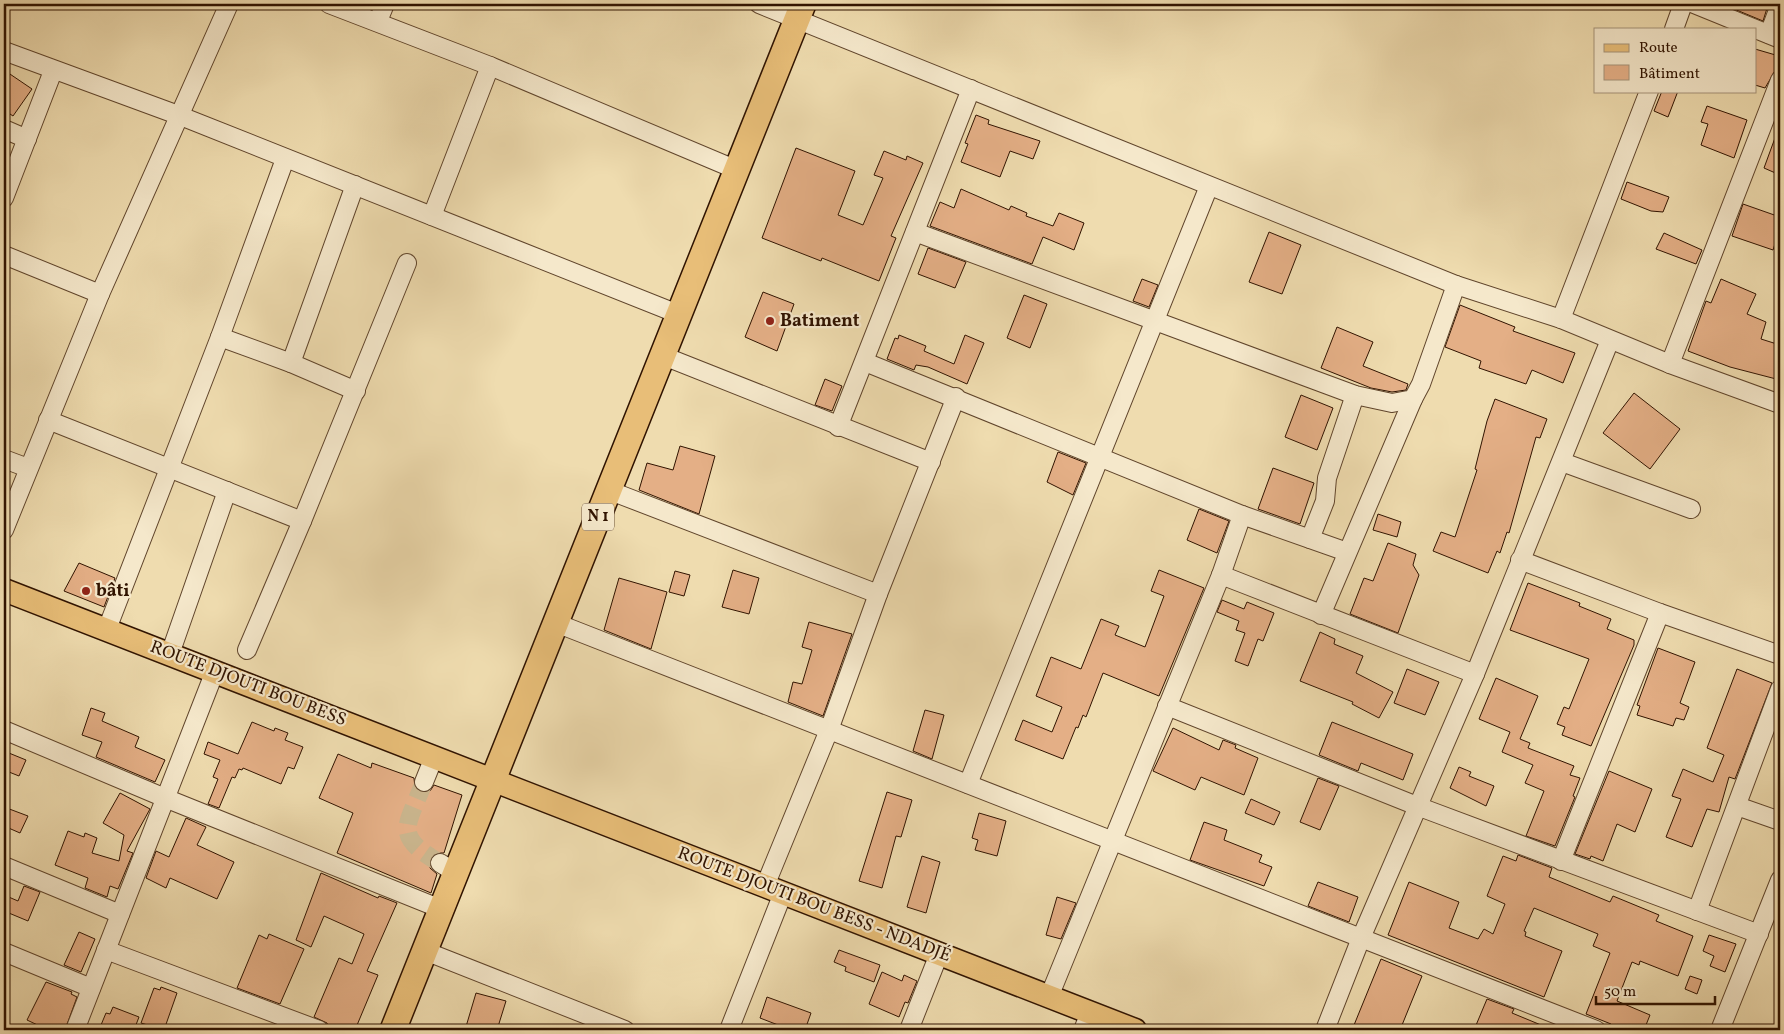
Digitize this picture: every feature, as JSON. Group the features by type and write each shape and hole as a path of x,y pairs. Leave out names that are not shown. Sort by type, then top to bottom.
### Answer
{"highway":[{"name":"N 1","path":"393,1030 441,909 448,868 493,780 661,355 800,11"}],"main road":[{"name":"ROUTE DJOUTI BOU BESS","path":"4,590 493,780"},
{"name":"ROUTE DJOUTI BOU BESS - NDADJÉ","path":"493,780 1049,997 1087,1022 1135,1030"}],"street":[{"path":"4,530 100,294 229,4"},
{"path":"329,4 378,21 490,66 737,170"},
{"path":"378,21 385,4"},
{"path":"759,4 800,11 971,89 1209,186 1456,285 1561,319 1670,364 1780,404"},
{"path":"1674,28 1683,4"},
{"path":"1694,4 1754,28"},
{"path":"1756,29 1774,36 1780,4"},
{"path":"4,51 355,185 678,314"},
{"path":"432,216 490,66"},
{"path":"4,198 53,70"},
{"path":"1670,364 1780,80"},
{"path":"838,426 865,362 971,89"},
{"path":"1561,319 1649,92"},
{"path":"4,129 27,139"},
{"path":"108,629 220,337 285,159"},
{"path":"292,363 355,185"},
{"path":"968,784 1209,186"},
{"path":"915,232 1355,394 1392,403 1413,399"},
{"path":"4,255 100,294"},
{"path":"247,650 302,521 407,263"},
{"path":"1321,615 1421,384 1456,285"},
{"path":"220,337 292,363 356,390"},
{"path":"1325,1030 1361,938 1475,674 1610,340"},
{"path":"661,355 931,462"},
{"path":"865,362 956,397 1242,515 1347,552"},
{"path":"1310,539 1325,501 1327,478 1355,394"},
{"path":"729,1030 774,890 829,730 878,594 956,397"},
{"path":"48,420 302,521"},
{"path":"4,459 28,468"},
{"path":"1562,462 1691,509"},
{"path":"608,490 878,594"},
{"path":"170,654 227,492"},
{"path":"1049,997 1221,575 1242,515"},
{"path":"1520,560 1660,613 1780,655"},
{"path":"1221,575 1475,674"},
{"path":"1561,861 1660,613"},
{"path":"556,623 1596,1030"},
{"path":"75,1030 215,671"},
{"path":"1697,911 1780,689"},
{"path":"1167,706 1417,806 1759,934"},
{"path":"4,730 165,798 441,909"},
{"path":"424,782 434,757"},
{"path":"1737,806 1780,821"},
{"path":"4,866 120,914"},
{"path":"1720,1030 1780,880"},
{"path":"106,950 319,1030"},
{"path":"425,950 607,1027 625,1030"},
{"path":"4,952 91,988"},
{"path":"909,1030 939,954"}],"building":[{"path":"1722,4 1764,4 1768,5 1763,21"},
{"path":"1756,49 1779,56 1775,71 1765,88 1756,85"},
{"path":"4,70 32,89 13,116 4,110"},
{"path":"1662,92 1678,92 1668,117 1654,111"},
{"path":"1707,106 1747,120 1734,158 1701,145 1708,124 1701,122"},
{"path":"976,115 989,120 988,124 1040,141 1033,159 1010,151 1000,177 961,162 968,144 965,143"},
{"path":"1780,127 1780,175 1764,168"},
{"path":"796,148 855,171 838,215 863,225 883,178 874,175 884,151 906,160 907,156 923,163 891,236 896,238 879,281 822,258 821,261 762,238"},
{"path":"1627,182 1669,197 1663,212 1651,211 1621,199"},
{"path":"961,189 1009,210 1011,206 1027,213 1026,216 1053,226 1059,213 1084,223 1074,250 1043,237 1032,264 930,226 940,202 954,208"},
{"path":"1743,204 1780,217 1780,228 1773,250 1732,236"},
{"path":"1269,232 1301,245 1282,294 1249,282"},
{"path":"1664,233 1702,250 1696,264 1656,249"},
{"path":"928,248 966,262 955,288 918,274"},
{"path":"1142,279 1158,285 1149,307 1133,301"},
{"path":"1721,279 1756,294 1747,314 1766,322 1761,339 1780,345 1780,380 1730,367 1688,351 1706,301 1711,303"},
{"name":"Batiment","path":"763,292 794,304 777,351 745,337"},
{"path":"1024,295 1047,304 1030,348 1007,338"},
{"path":"1460,305 1515,327 1513,331 1575,353 1563,383 1532,370 1526,384 1479,368 1481,361 1445,347"},
{"path":"1337,327 1373,342 1363,366 1408,384 1406,390 1392,392 1371,388 1321,368"},
{"path":"899,335 926,346 924,351 954,364 965,335 984,343 967,384 928,367 916,365 914,370 887,359 895,338 898,339"},
{"path":"825,379 842,386 832,411 815,405"},
{"path":"1634,393 1680,429 1650,469 1603,433"},
{"path":"1301,395 1333,408 1317,450 1285,437"},
{"path":"1495,399 1547,419 1540,438 1536,437 1509,533 1507,532 1500,553 1497,551 1488,573 1433,551 1441,532 1455,537 1477,470 1475,469 1487,421"},
{"path":"680,446 715,456 699,514 639,490 647,463 673,470"},
{"path":"1058,452 1086,463 1073,495 1047,482"},
{"path":"1273,468 1314,483 1300,524 1258,509"},
{"path":"1199,509 1229,521 1217,553 1187,540"},
{"path":"1378,514 1401,522 1397,537 1373,530"},
{"path":"1388,543 1416,554 1413,565 1419,575 1398,633 1350,614 1364,578 1373,581"},
{"name":"bâti","path":"79,563 115,578 104,607 64,591"},
{"path":"733,570 759,578 749,614 722,607"},
{"path":"1159,570 1204,588 1159,696 1103,673 1086,717 1083,715 1078,728 1076,727 1063,759 1015,740 1023,720 1052,732 1062,707 1036,696 1051,657 1081,669 1101,619 1119,626 1115,635 1145,647 1164,596 1151,591"},
{"path":"675,571 690,575 684,596 669,592"},
{"path":"619,578 667,592 651,649 604,630"},
{"path":"1528,583 1580,603 1579,606 1611,619 1607,629 1634,640 1634,645 1591,746 1562,735 1565,727 1557,724 1564,707 1569,709 1589,659 1510,630"},
{"path":"1222,600 1244,609 1247,602 1274,613 1263,641 1258,639 1248,666 1235,661 1245,633 1236,630 1239,621 1217,612"},
{"path":"809,622 852,634 823,716 788,702 793,682 802,684 812,650 802,647"},
{"path":"1320,632 1335,639 1334,644 1363,656 1356,673 1393,692 1379,718 1352,704 1353,702 1300,681"},
{"path":"1658,648 1695,662 1680,703 1689,707 1684,720 1676,718 1673,726 1637,715 1640,706 1637,705"},
{"path":"1407,669 1439,682 1425,715 1394,703"},
{"path":"1737,669 1772,683 1735,779 1729,777 1719,812 1707,809 1692,847 1666,837 1681,799 1672,796 1683,769 1713,782 1724,755 1707,748"},
{"path":"1496,678 1538,696 1520,739 1530,743 1528,748 1574,766 1570,775 1580,778 1573,796 1575,797 1555,846 1526,836 1544,791 1525,783 1533,765 1502,752 1510,732 1479,719"},
{"path":"91,708 105,713 102,721 139,737 135,747 165,760 155,782 96,757 102,742 82,735"},
{"path":"925,710 944,715 932,759 913,751"},
{"path":"252,722 274,731 275,728 288,733 285,740 303,747 294,769 288,767 281,784 243,768 242,770 239,769 235,778 232,777 219,808 208,804 218,779 213,777 220,760 204,754 208,742 238,754"},
{"path":"1332,722 1413,754 1403,780 1361,763 1358,771 1319,755"},
{"path":"1173,728 1219,750 1223,740 1236,745 1235,748 1258,758 1244,795 1201,777 1195,790 1153,771"},
{"path":"4,751 26,760 19,776 4,770"},
{"path":"338,754 371,768 372,763 414,778 415,788 421,792 430,791 434,785 462,795 444,853 435,853 431,858 430,868 437,874 431,893 337,853 353,813 319,798"},
{"path":"1459,767 1471,772 1469,776 1494,786 1486,806 1450,788"},
{"path":"1609,771 1652,789 1635,832 1617,824 1603,861 1591,856 1590,859 1575,854"},
{"path":"1318,778 1339,786 1320,830 1300,822"},
{"path":"887,792 912,800 901,837 896,836 882,888 859,881"},
{"path":"120,793 150,809 127,851 133,853 118,889 110,886 107,897 85,888 88,878 55,865 68,831 84,837 85,833 97,838 92,853 119,861 124,835 103,823"},
{"path":"1251,799 1280,812 1274,825 1245,813"},
{"path":"4,807 28,816 20,833 4,826"},
{"path":"979,813 1006,821 997,856 975,850 978,840 972,838"},
{"path":"186,818 206,827 197,845 234,862 217,899 170,878 166,888 146,878 156,851 169,857"},
{"path":"1204,822 1227,830 1224,840 1262,855 1259,862 1272,867 1264,886 1190,860"},
{"path":"1518,855 1552,868 1549,877 1610,902 1613,896 1659,915 1656,921 1693,936 1678,976 1640,961 1639,965 1632,962 1617,1001 1650,1015 1644,1030 1618,1030 1610,1027 1611,1024 1586,1014 1610,953 1593,946 1598,934 1534,908 1524,931 1526,932 1525,936 1562,951 1544,997 1388,935 1409,882 1459,902 1449,928 1478,939 1484,929 1493,934 1505,904 1487,896 1503,856 1516,861"},
{"path":"922,856 940,862 926,913 907,907"},
{"path":"321,873 378,898 379,896 397,903 367,971 378,975 355,1030 329,1030 327,1023 314,1017 339,958 352,964 364,934 324,916 311,947 296,940"},
{"path":"1318,882 1358,897 1349,922 1308,906"},
{"path":"24,886 40,892 28,921 4,911 4,895 18,901"},
{"path":"1057,897 1076,903 1061,939 1046,935"},
{"path":"79,932 95,939 81,972 64,965"},
{"path":"269,934 304,949 280,1004 237,988 259,935 267,939"},
{"path":"1709,935 1736,944 1725,972 1710,966 1714,956 1703,951"},
{"path":"839,950 880,965 874,982 845,971 846,967 834,962"},
{"path":"1381,959 1422,976 1400,1030 1352,1030"},
{"path":"882,972 902,981 904,975 917,981 908,1003 905,1002 899,1017 869,1004"},
{"path":"1690,976 1702,980 1697,994 1685,989"},
{"path":"46,982 72,992 71,994 77,997 65,1030 48,1030 27,1020"},
{"path":"161,987 177,993 164,1030 141,1023 154,988 160,990"},
{"path":"476,993 506,1001 497,1030 465,1030"},
{"path":"767,997 811,1013 805,1030 791,1030 760,1018"},
{"path":"1487,999 1514,1009 1512,1013 1553,1030 1474,1030"},
{"path":"113,1007 139,1017 134,1030 103,1030 105,1026 101,1025 106,1013 110,1014"}],"tunnel":[{"path":"424,782 409,820 409,837 415,845 440,863"}],"place":[{"name":"Batiment","path":"770,321"},
{"name":"bâti","path":"86,591"}]}
